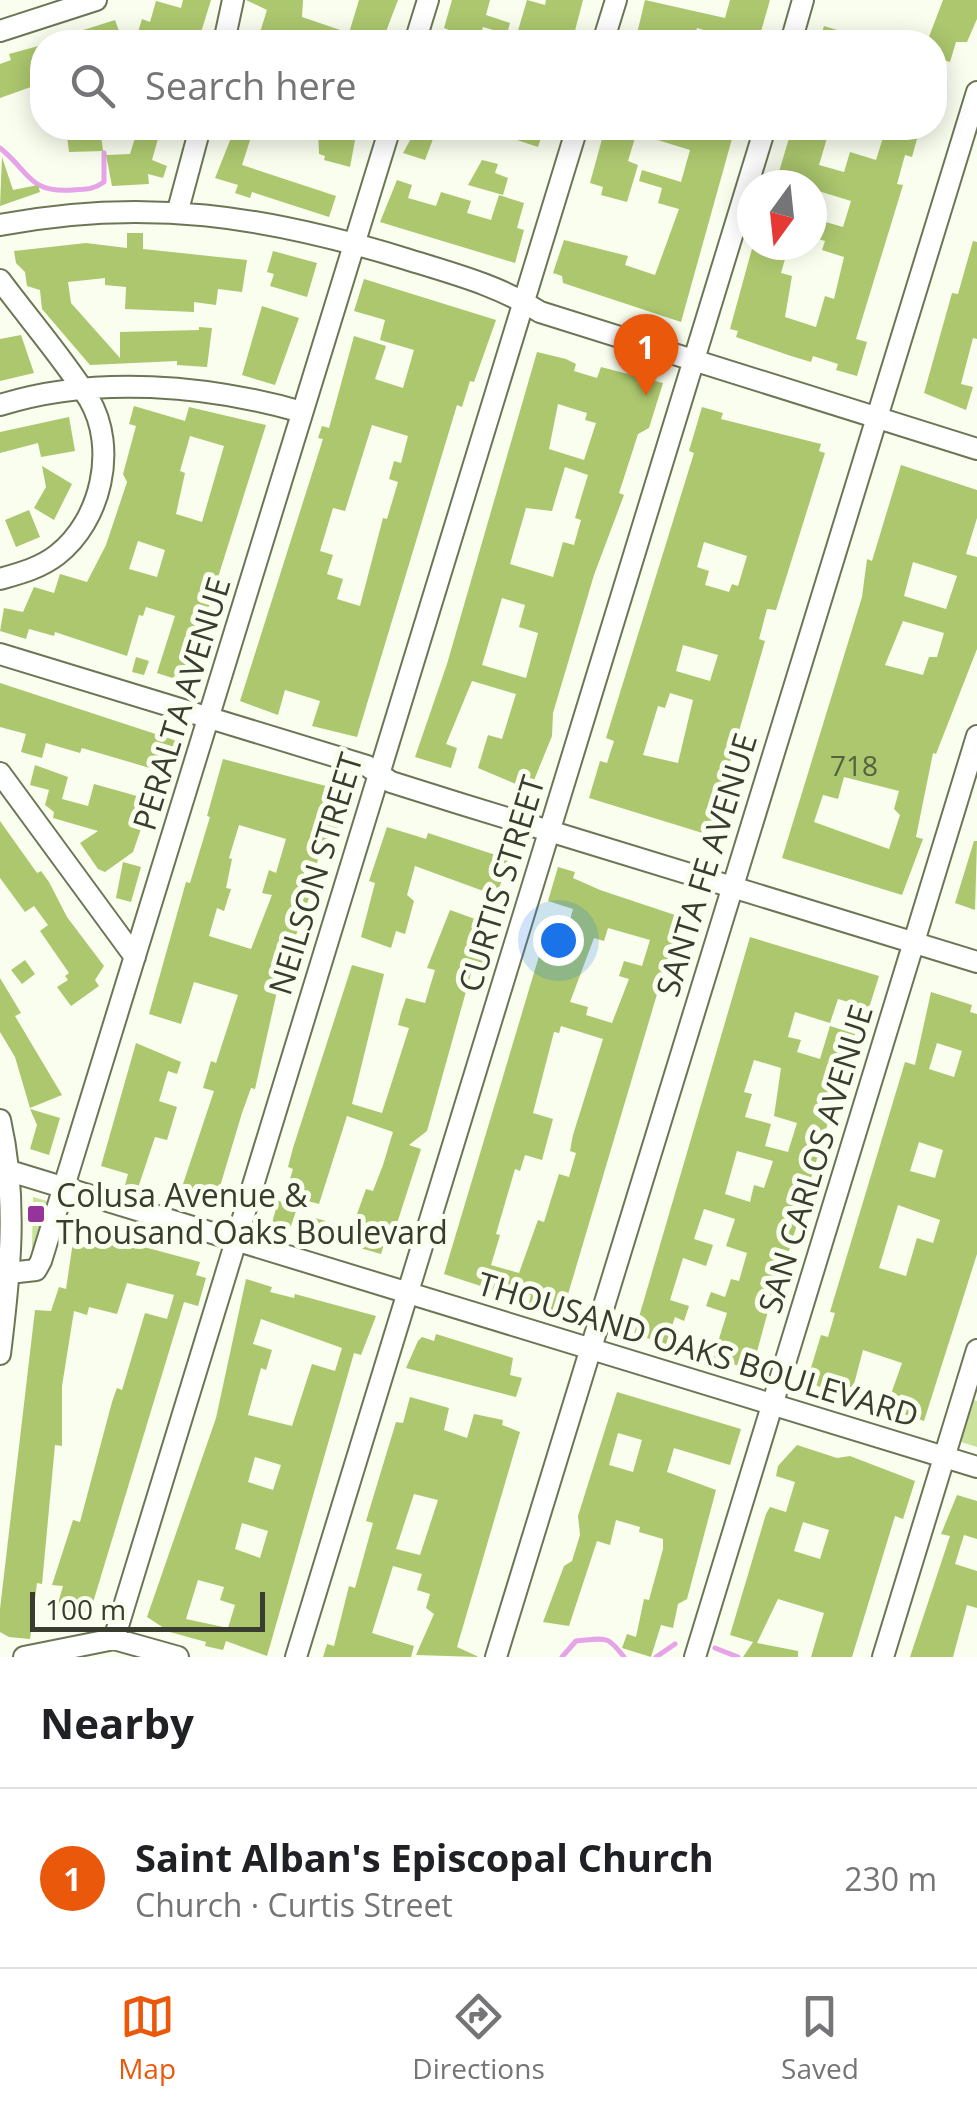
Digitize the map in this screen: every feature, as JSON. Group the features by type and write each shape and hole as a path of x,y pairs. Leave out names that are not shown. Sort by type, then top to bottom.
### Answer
{"street":[{"path":"0,31 96,0"},
{"path":"227,30 233,0"},
{"path":"419,30 428,0"},
{"path":"607,30 616,0"},
{"path":"794,30 803,0"},
{"name":"SANTA FE AVENUE","path":"496,1657 977,92"},
{"path":"178,210 197,140"},
{"name":"PERALTA AVENUE","path":"10,1274 36,1270 64,1188 386,140"},
{"name":"NEILSON STREET","path":"114,1639 573,140"},
{"name":"CURTIS STREET","path":"296,1657 761,140"},
{"path":"0,225 86,213 178,210 224,214 354,243 507,290 540,312 977,449"},
{"path":"0,280 82,390 101,437 102,467 93,509 77,535 34,569 0,579"},
{"path":"0,405 82,390 198,391 302,412"},
{"path":"0,654 367,766 391,782 977,962"},
{"name":"SAN CARLOS AVENUE","path":"695,1657 977,736"},
{"path":"0,773 135,957"},
{"path":"0,1120 10,1274 0,1354"},
{"name":"THOUSAND OAKS BOULEVARD","path":"5,1169 977,1467"},
{"path":"883,1657 977,1350"},
{"path":"24,1657 114,1639 178,1657"}],"green space":[{"path":"33,1197 47,1201 32,1248"},
{"path":"974,1400 977,1401 977,1447 961,1442"}],"building":[{"path":"183,0 211,0 202,30 139,30 142,19 150,22 156,1 181,8"},
{"path":"246,0 303,0 302,17 340,30 261,30 267,10"},
{"path":"359,0 398,0 387,30 350,30"},
{"path":"452,0 490,0 486,15 510,23 508,30 444,28"},
{"path":"527,0 545,5 546,0 583,0 575,30 518,30"},
{"path":"645,0 725,18 730,0 770,0 761,30 638,30"},
{"path":"943,0 977,0 977,19 967,42 956,42 950,62 947,30 932,30"},
{"path":"115,20 119,30 84,30"},
{"path":"30,48 30,87 0,98 0,64 11,60 9,54"},
{"path":"68,140 102,140 103,151 69,152"},
{"path":"134,140 158,140 152,160 167,166 163,178 148,174 149,184 112,186 106,155 130,154"},
{"path":"230,140 250,140 242,165 336,196 329,217 252,192 250,198 235,193 238,185 215,178"},
{"path":"318,140 355,140 350,167 324,160 325,156 319,154"},
{"path":"410,140 433,140 425,160 403,153"},
{"path":"517,140 540,140 538,147"},
{"path":"602,140 634,140 628,161 638,165 627,202 601,195 603,187 590,183"},
{"path":"658,140 732,140 681,322 563,283 562,276 553,273 564,240 628,256 625,265 655,275 679,209 658,203 662,188 639,181 642,170 681,182 690,150"},
{"path":"788,140 826,140 819,165 844,172 850,152 876,160 882,140 917,140 912,157 905,155 897,184 903,185 856,339 867,342 857,376 836,370 838,364 813,356 811,362 736,337 738,331 730,329 749,260 785,260 781,273 792,276 785,317 816,327 825,296 834,299 844,257 827,252 827,222 843,227 851,201 827,194 827,170 780,170"},
{"path":"2,157 13,190 38,185 40,192 0,206"},
{"path":"482,160 498,164 495,173 508,178 503,195 468,185"},
{"path":"397,180 412,185 408,198 436,206 441,192 471,201 467,213 491,220 499,195 524,203 517,228 524,230 515,263 380,222"},
{"path":"127,233 143,233 143,249 247,260 242,292 218,289 216,305 194,302 194,312 125,309 126,287 105,285 105,278 68,282 71,303 120,358 120,332 212,328 207,367 177,365 177,361 90,365 42,309 40,290 27,286 25,272 16,263 14,251 86,243 127,248"},
{"path":"973,241 977,242 977,339 973,338 961,384 973,387 966,410 924,393 952,293 958,294"},
{"path":"273,251 317,263 307,297 270,286 274,274 267,272"},
{"path":"364,279 496,320 474,382 470,381 462,407 457,405 357,737 312,726 320,701 285,690 278,715 240,701 323,439 318,438 322,426 329,428 354,336 386,346 375,379 403,388 414,350 380,340 385,320 354,311","holes":["372,425 408,436 401,463 394,461 389,479 398,482 387,519 383,518 360,606 337,599 343,579 327,574 333,555 320,551 333,508 345,511"]},
{"path":"262,306 299,318 275,385 242,375"},
{"path":"21,335 34,373 0,381 0,339"},
{"path":"537,352 566,359 576,364 574,371 597,378 601,367 663,383 649,428 638,434 619,493 624,495 594,575 553,713 552,736 530,790 478,768 488,735 502,739 516,694 472,681 446,744 457,748 451,768 415,757 447,664","holes":["558,404 587,413 585,420 596,423 584,460 549,449","565,467 588,475 575,518 581,520 574,545 563,542 553,577 510,564 526,508 552,511","502,598 525,605 519,627 538,633 526,678 482,665"]},
{"path":"134,406 185,421 189,407 266,425 185,682 157,673 175,616 146,607 143,616 139,615 127,656 55,632 54,636 29,629 26,639 0,631 4,608 23,612 34,587 54,593 60,574 87,582 106,545 127,482 123,474 136,426 129,424","holes":["190,436 224,446 202,522 176,514 185,473 180,471","138,541 165,550 157,577 129,569"]},
{"path":"702,407 723,413 721,419 821,444 819,451 825,453 776,610 767,609 759,639 765,641 709,835 589,798 600,761 607,763 614,741 606,738 694,453 689,451","holes":["704,542 747,556 738,586 732,584 729,592 705,585 709,571 697,567","683,645 718,655 710,681 676,671","670,693 693,700 678,763 643,755 658,706 665,708"]},
{"path":"69,417 75,451 41,457 38,443 0,453 0,432"},
{"path":"901,465 977,490 977,518 966,554 977,557 977,649 936,754 933,753 916,837 923,839 902,895 782,858 862,597 867,559 872,561","holes":["913,562 957,576 946,609 904,596","903,621 944,633 937,657 929,657 923,675 885,665","844,777 899,791 894,809 900,815 889,849 814,822 823,795 838,799"]},
{"path":"42,466 72,484 54,520 34,508 46,487"},
{"path":"29,510 40,537 16,547 5,520"},
{"path":"136,657 149,661 144,675 132,672"},
{"path":"0,683 177,741 170,768 161,766 160,771 82,748 80,753 46,743 42,758 21,752 26,734 0,727"},
{"path":"223,759 326,786 324,790 349,798 329,851 319,848 317,866 312,870 302,867 311,892 278,987 255,1089 251,1088 242,1113 215,1203 180,1193 214,1091 203,1088 211,1061 216,1063 238,995 194,982 181,1024 149,1014 186,882 190,883 210,817 207,816","holes":["239,825 286,839 276,873 269,870 262,893 272,895 251,949 209,936 217,908 224,911 231,889 226,888 232,859 229,858"]},
{"path":"35,765 68,777 62,799 88,806 94,784 151,800 133,852 105,872 98,869 80,843 98,831 53,818 54,812 45,805 49,790 30,785"},
{"path":"0,821 37,873 41,871 49,882 67,917 104,966 95,980 99,986 71,1006 57,987 68,980 65,976 69,973 40,931 48,925 34,906 25,912 0,878"},
{"path":"387,827 426,839 428,833 508,859 497,896 415,866 407,895 414,901 405,934 396,931 391,948 361,937 375,883 369,881"},
{"path":"977,841 975,910 955,903"},
{"path":"123,862 141,867 131,902 116,898"},
{"path":"558,867 575,872 573,878 600,890 681,917 677,930 682,931 677,948 671,947 566,1301 562,1300 559,1312 529,1303 531,1295 504,1288 502,1293 444,1274 548,926 567,931 573,909 548,901","holes":["608,928 650,940 642,966 624,961 619,976 629,979 612,1023 586,1015 588,1007 570,1002 594,938 604,941","561,1026 603,1039 573,1135 570,1151 576,1153 569,1177 559,1174 544,1222 538,1220 519,1273 491,1265 500,1235 496,1234 515,1169 520,1171 525,1155 542,1160 553,1119 533,1113 554,1032 559,1033"]},
{"path":"450,910 489,924 481,951 485,952 480,972 472,970 427,1131 409,1145 421,1149 390,1245 384,1244 381,1254 311,1234 315,1218 352,1228 366,1189 373,1191 383,1165 393,1132 347,1116 319,1204 300,1199 290,1229 272,1223 278,1201 283,1202 293,1169 288,1167 293,1148 352,965 384,974 352,1104 382,1113 409,1028 398,1025 406,998 425,1003 435,970 427,968"},
{"path":"750,937 879,976 869,1008 838,999 830,1023 795,1012 788,1037 801,1040 797,1052 820,1059 830,1026 855,1034 788,1254 784,1252 752,1370 713,1358 727,1313 706,1306 711,1292 725,1297 731,1279 739,1281 747,1253 726,1246 735,1219 704,1209 694,1239 713,1245 706,1266 683,1258 670,1300 689,1306 684,1321 675,1317 666,1344 634,1334","holes":["754,1060 781,1068 774,1116 797,1123 788,1152 765,1146 771,1124 745,1117 752,1094 744,1092","737,1151 773,1161 764,1188 754,1185 750,1202 725,1194"]},
{"path":"25,960 35,974 22,984 11,970"},
{"path":"0,978 21,1013 15,1016 62,1095 30,1108 15,1057 0,1032"},
{"path":"931,992 972,1005 970,1012 977,1014 977,1254 924,1421 886,1408 902,1363 863,1350 853,1388 848,1386 844,1398 807,1381 821,1335 828,1337 835,1313 830,1312 905,1062 915,1065","holes":["937,1043 962,1051 954,1077 929,1069","919,1142 943,1150 935,1178 910,1171","898,1205 940,1220 933,1243 917,1238 906,1276 879,1268"]},
{"path":"136,1043 181,1062 177,1074 168,1071 159,1101 177,1107 167,1140 155,1137 138,1188 125,1185 128,1174 101,1166"},
{"path":"30,1109 60,1118 49,1155 30,1149 37,1125"},
{"path":"88,1232 200,1262 196,1275 206,1278 198,1306 184,1302 88,1619 56,1610 63,1586 52,1585 73,1520 80,1522 112,1402 117,1388 122,1390 145,1313 167,1319 174,1295 127,1283 117,1314 89,1307 87,1315 74,1311 62,1386 62,1446 55,1445 42,1584 37,1583 30,1639 9,1637 0,1632 0,1609 35,1310 51,1311 59,1287 66,1289 74,1235 86,1237"},
{"path":"246,1279 272,1287 270,1292 294,1298 295,1294 376,1316 361,1355 354,1353 267,1656 226,1641 223,1650 205,1646 206,1642 170,1632 147,1617 216,1418","holes":["261,1319 342,1348 335,1371 312,1364 292,1426 248,1415 261,1368 266,1370 272,1350 253,1344","255,1457 281,1465 273,1490 248,1482","242,1523 268,1531 260,1558 235,1549","198,1580 224,1587 220,1600 235,1605 228,1628 186,1619"]},
{"path":"436,1334 513,1358 510,1375 522,1378 516,1397 406,1368 418,1341 422,1337 434,1341"},
{"path":"617,1392 741,1429 730,1465 674,1448 667,1472 716,1490 687,1599 678,1604 673,1628 661,1625 651,1657 622,1648 627,1634 636,1637 644,1599 649,1600 663,1549 663,1539 639,1532 640,1527 616,1520 610,1545 597,1541 569,1626 543,1622 564,1566 572,1561 580,1535 578,1516","holes":["618,1433 642,1440 633,1472 609,1465"]},
{"path":"410,1397 449,1408 444,1430 467,1438 474,1414 503,1420 502,1425 520,1432 457,1647 479,1657 416,1655 434,1614 426,1608 430,1594 417,1590 422,1574 393,1566 372,1633 414,1646 411,1657 323,1657 327,1644 334,1646 349,1586 355,1588 373,1523 366,1521 396,1422 403,1423","holes":["414,1494 438,1500 420,1555 396,1549"]},
{"path":"797,1445 837,1458 850,1456 915,1481 903,1519 895,1516 852,1657 811,1657 824,1613 778,1599 757,1643 798,1651 798,1657 743,1657 753,1642 730,1635 766,1514 770,1507 786,1512 795,1482 776,1476 778,1466","holes":["803,1522 829,1530 820,1559 794,1551"]},
{"path":"957,1495 977,1501 977,1539 964,1535 955,1564 977,1571 977,1608 967,1605 953,1657 910,1657 950,1536 941,1534"}],"waterway":[{"path":"0,148 31,180 58,190 89,189 104,182 104,153"},
{"path":"562,1657 576,1641 600,1639 610,1641 624,1657"},
{"path":"656,1657 675,1644"},
{"path":"715,1648 738,1657"}],"place":[{"name":"Saint Alban's Episcopal Church","path":"646,396"},
{"name":"Colusa Avenue & Thousand Oaks Boulevard","path":"36,1214"}]}
